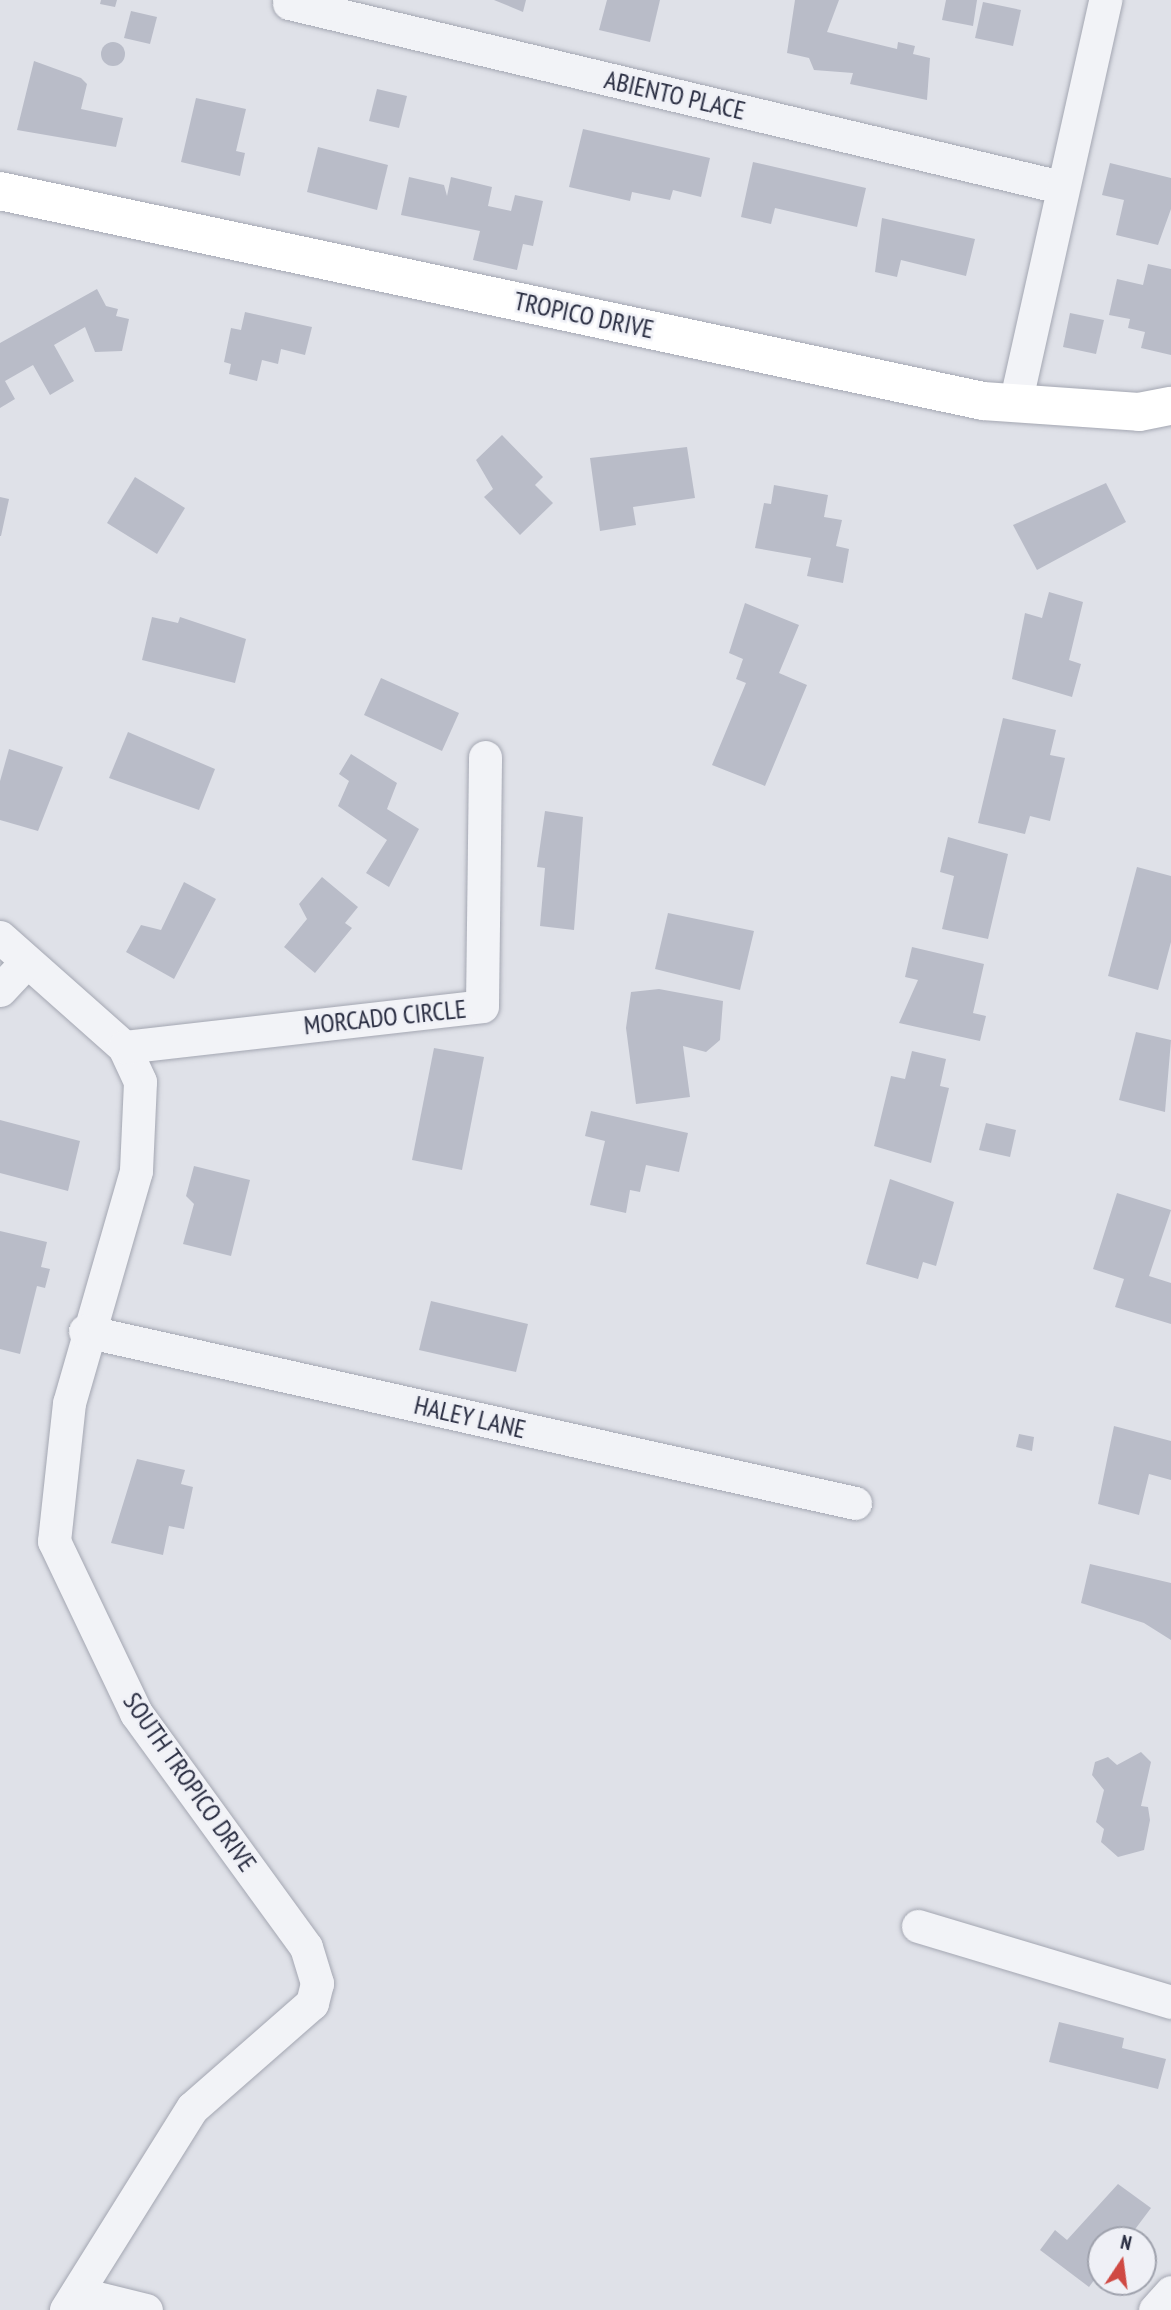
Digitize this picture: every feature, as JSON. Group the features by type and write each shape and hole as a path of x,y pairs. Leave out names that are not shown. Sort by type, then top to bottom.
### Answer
{"street":[{"path":"1016,404 1060,187 1104,0"},
{"name":"ABIENTO PLACE","path":"289,3 1060,187"},
{"name":"TROPICO DRIVE","path":"0,191 1016,404 1139,412 1171,406"},
{"name":"MORCADO CIRCLE","path":"124,1046 482,1006 485,757"},
{"name":"SOUTH TROPICO DRIVE","path":"0,937 24,964 124,1046 139,1082 136,1171 85,1331 69,1403 54,1541 136,1713 306,1947 317,1983 312,2003 192,2108 72,2302"},
{"path":"0,990 24,964"},
{"name":"HALEY LANE","path":"85,1331 855,1503"},
{"path":"918,1926 1171,2003"},
{"path":"1154,2310 1171,2292"},
{"path":"72,2302 146,2310"}],"building":[{"path":"101,0 117,0 115,7 100,4"},
{"path":"494,0 526,0 523,12"},
{"path":"607,0 660,0 650,42 599,30"},
{"path":"795,0 839,0 827,32 897,49 898,42 915,46 913,54 930,58 927,100 850,84 853,73 814,70 809,58 787,53"},
{"path":"946,0 977,0 973,26 942,20"},
{"path":"983,2 1021,10 1013,46 975,38"},
{"path":"131,11 157,17 150,44 124,38"},
{"path":"113,42 122,45 125,54 122,63 113,66 104,63 101,54 104,45"},
{"path":"34,61 81,78 87,84 81,109 123,118 116,147 17,130"},
{"path":"377,89 407,96 399,128 369,121"},
{"path":"196,98 246,109 236,151 245,153 240,176 181,162"},
{"path":"583,129 710,158 701,197 673,190 670,200 632,192 630,201 569,187"},
{"path":"318,147 388,165 377,210 307,192"},
{"path":"753,162 866,188 857,227 775,208 771,224 741,217"},
{"path":"1110,163 1171,178 1171,209 1158,245 1116,235 1124,200 1102,195"},
{"path":"409,177 444,185 447,196 451,177 492,187 488,206 511,211 515,195 543,201 533,246 523,244 517,270 473,260 480,231 401,215"},
{"path":"882,218 975,239 966,276 901,260 897,277 875,272"},
{"path":"1148,264 1171,269 1171,355 1141,348 1145,332 1128,328 1130,319 1109,315 1117,279 1143,285"},
{"path":"97,289 106,306 118,309 116,316 129,319 122,351 95,352 85,327 54,345 74,381 50,395 33,365 5,381 15,399 0,408 0,343"},
{"path":"245,312 312,327 305,355 281,349 278,364 262,360 257,381 229,374 231,364 224,362 231,328 241,330"},
{"path":"1070,313 1104,320 1096,354 1063,347"},
{"path":"502,435 543,477 535,485 553,503 520,535 484,497 493,489 476,460"},
{"path":"687,447 695,498 633,507 636,525 600,531 590,458"},
{"path":"135,477 185,508 157,554 107,523"},
{"path":"1106,483 1126,522 1037,570 1013,525"},
{"path":"774,485 828,495 824,517 842,520 836,546 849,549 843,583 807,576 811,558 755,548 764,503 771,504"},
{"path":"0,497 9,499 1,536 0,536"},
{"path":"1049,592 1083,602 1069,660 1081,664 1072,697 1012,679 1025,613 1042,618"},
{"path":"745,603 799,625 779,673 807,685 765,786 712,765 746,683 736,679 743,659 729,653"},
{"path":"152,617 178,623 180,617 246,639 235,683 142,660"},
{"path":"381,678 459,713 442,751 364,715"},
{"path":"1003,718 1056,730 1050,755 1065,758 1050,821 1030,816 1025,834 978,823"},
{"path":"128,732 215,769 199,810 109,778"},
{"path":"9,749 63,767 38,831 0,820 0,781"},
{"path":"351,754 397,783 387,809 419,829 389,887 366,873 387,840 338,806 349,781 339,774"},
{"path":"545,811 583,817 574,930 540,926 545,868 537,867"},
{"path":"948,837 1008,854 988,939 942,929 954,876 940,872"},
{"path":"1137,867 1171,876 1171,942 1158,990 1108,976"},
{"path":"322,877 358,907 345,923 352,928 315,973 284,947 307,919 299,904"},
{"path":"184,882 216,899 174,979 126,952 141,925 161,930"},
{"path":"668,913 754,931 740,990 655,969"},
{"path":"912,947 984,964 973,1013 986,1016 980,1041 899,1023 918,980 905,977"},
{"path":"659,989 723,1001 720,1040 706,1052 683,1046 690,1097 636,1104 626,1028 631,992"},
{"path":"1136,1032 1171,1040 1165,1112 1119,1100"},
{"path":"434,1048 484,1057 462,1170 412,1160"},
{"path":"912,1051 946,1059 940,1086 949,1088 931,1163 874,1146 891,1076 905,1079"},
{"path":"591,1111 688,1133 679,1172 646,1165 640,1192 630,1190 626,1213 590,1205 605,1141 585,1136"},
{"path":"0,1120 80,1141 68,1191 0,1173"},
{"path":"986,1123 1016,1130 1010,1157 979,1150"},
{"path":"194,1166 250,1180 231,1256 183,1244 194,1204 186,1196"},
{"path":"890,1179 954,1202 936,1266 923,1262 918,1279 866,1264"},
{"path":"1117,1193 1171,1210 1149,1276 1171,1283 1171,1324 1115,1307 1124,1279 1093,1269"},
{"path":"0,1231 47,1242 41,1267 50,1269 45,1288 37,1286 20,1354 0,1349"},
{"path":"431,1301 528,1324 516,1372 419,1350"},
{"path":"1114,1426 1171,1441 1171,1480 1149,1474 1139,1515 1098,1504"},
{"path":"1019,1434 1034,1437 1032,1451 1016,1447"},
{"path":"137,1459 185,1470 181,1484 193,1487 184,1529 169,1526 163,1555 111,1543"},
{"path":"1090,1564 1171,1583 1171,1640 1144,1623 1081,1603"},
{"path":"1141,1752 1151,1762 1141,1806 1148,1807 1150,1820 1144,1850 1118,1857 1101,1842 1104,1829 1096,1822 1104,1790 1092,1775 1095,1762 1108,1757 1117,1765"},
{"path":"1059,2022 1124,2038 1122,2048 1166,2059 1158,2089 1049,2062"},
{"path":"1118,2184 1151,2208 1138,2226 1087,2226 1087,2285 1040,2250 1055,2230 1067,2240"}]}
